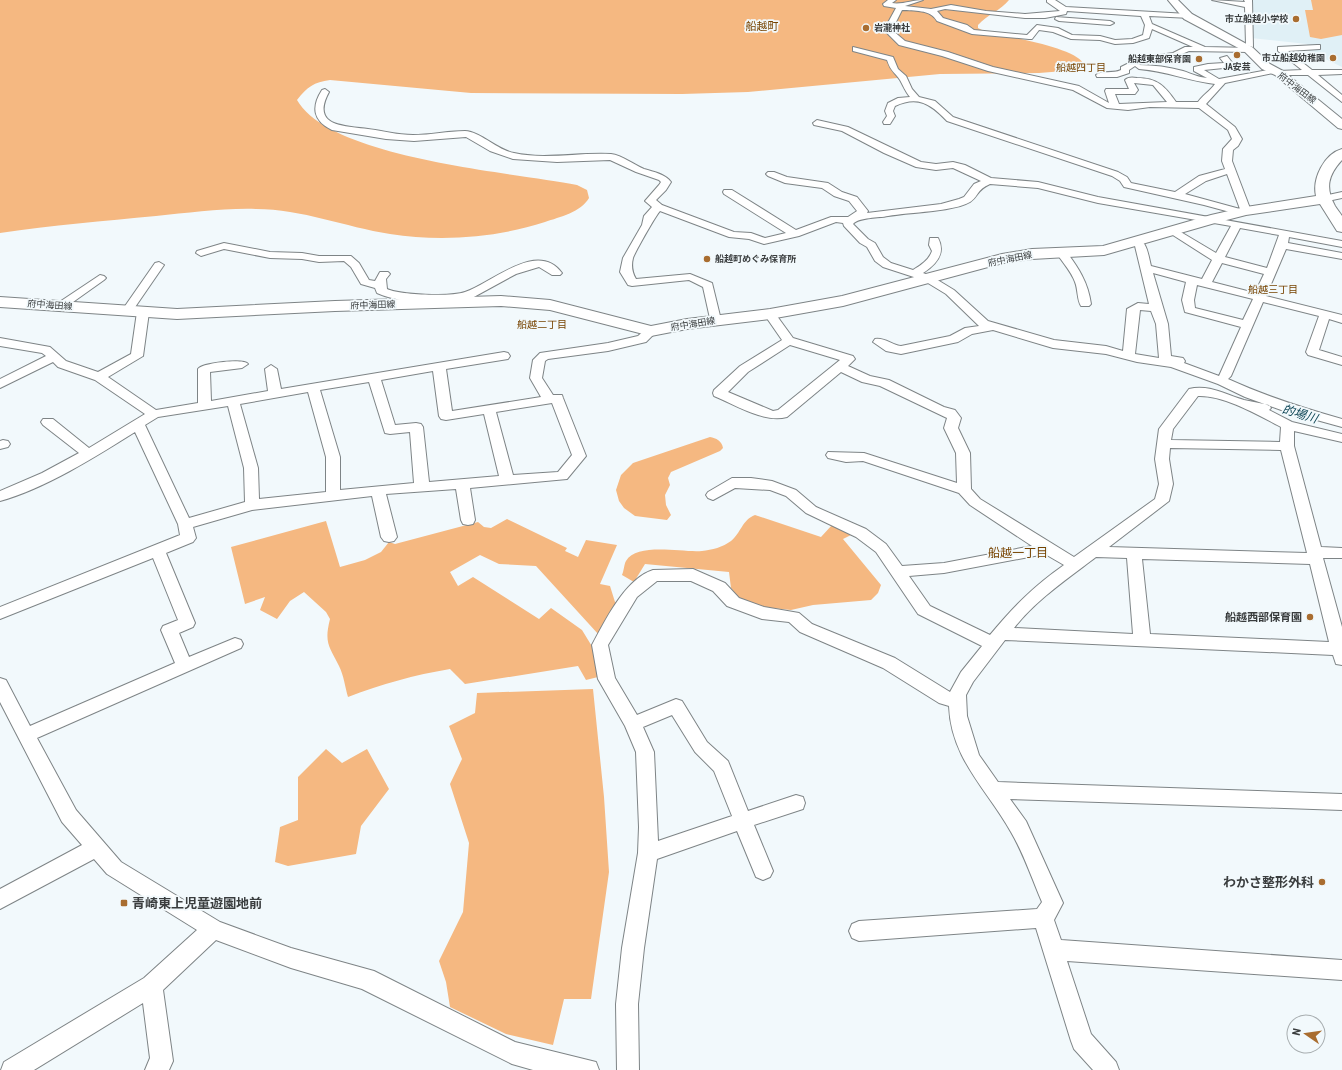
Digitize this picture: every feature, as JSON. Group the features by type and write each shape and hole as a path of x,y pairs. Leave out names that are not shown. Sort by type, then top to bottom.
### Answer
{"main road":[{"name":"府中海田線","path":"1173,0 1178,8 1188,16 1250,47 1259,59 1274,72 1342,125"},
{"path":"1342,153 1323,173 1321,192 1323,199 1342,228"},
{"name":"府中海田線","path":"0,302 62,305 127,312 177,314 466,299 550,305 593,314 651,331 715,320 770,314 843,301 921,275 1002,259 1061,252 1104,250 1211,219 1241,216 1323,199"}],"street":[{"path":"892,0 887,4 932,11 954,8 992,14 1046,16 1063,12 1064,9"},
{"path":"919,0 904,4 900,7 888,32 902,43 945,54 991,69 1076,88 1100,102 1116,106 1173,104 1201,105 1232,129 1237,142 1228,149 1227,153 1241,216 1205,284"},
{"path":"1051,0 1051,2 1064,9 1188,16"},
{"path":"1100,75 1117,75 1126,71 1124,69 1142,60 1175,55 1188,49 1250,47 1248,2 1216,0"},
{"path":"932,11 938,14 940,19 978,33 1029,37 1037,27 1059,31 1109,31"},
{"path":"1097,11 1096,16 1106,16 1125,42"},
{"path":"1059,31 1071,37 1100,38 1115,42 1142,39 1146,36 1149,25 1144,14"},
{"path":"1058,19 1110,23"},
{"path":"1149,25 1202,48"},
{"path":"1317,47 1280,49 1342,99"},
{"path":"856,49 890,59 894,70 903,78 908,90 916,99"},
{"path":"1223,49 1230,58"},
{"path":"1221,82 1196,69 1208,66 1230,65 1224,58 1259,59"},
{"path":"1139,67 1156,68 1181,73 1194,79 1221,82 1274,72 1342,72"},
{"path":"1116,106 1109,92 1132,92 1134,90 1128,80 1150,80 1157,82 1173,104"},
{"path":"1201,105 1221,82"},
{"path":"325,92 320,101 319,112 327,124 335,128 370,132 386,136 414,138 466,134 473,136 493,149 513,156 557,159 612,157 638,170 662,178 666,182 663,190 652,197 650,201 658,208 733,235 751,236 764,241 795,234 835,220 941,207 963,201 968,198 977,186 989,181"},
{"path":"887,122 891,116 891,105 901,100 927,100 938,104 950,119 1115,174 1124,179 1127,185"},
{"path":"817,123 845,129 887,151 919,165 936,167 947,165 957,166 989,181 1038,186 1124,205 1211,219"},
{"path":"1178,195 1191,184 1202,178 1230,171"},
{"path":"771,174 785,180 825,186 838,194 853,199 863,212 848,224 871,245 879,259 887,265 921,275 950,292 984,324 1052,344 1106,350 1174,364 1199,372 1249,399 1342,432"},
{"path":"1127,185 1178,195 1241,216 1285,234 1342,244"},
{"path":"1124,205 1121,196 1127,185"},
{"path":"728,192 737,196 754,210 767,216 795,234"},
{"path":"1323,199 1342,195"},
{"path":"893,212 907,198"},
{"path":"658,208 649,216 647,225 628,258 626,272 632,283 690,277 708,285 715,320"},
{"path":"1143,208 1172,230 1219,258 1270,272"},
{"path":"1225,376 1282,246 1285,234"},
{"path":"921,275 936,256 937,251 934,245 934,240"},
{"path":"1135,241 1140,245 1156,308 1162,324 1165,358 1184,362 1225,376 1250,392 1249,399 1254,409 1288,425 1342,438"},
{"path":"201,253 224,246 270,255 302,256 319,259 347,258 355,265 365,282 381,286"},
{"path":"1282,246 1342,256"},
{"path":"1061,252 1080,277 1084,286 1085,304"},
{"path":"384,274 380,279 381,291 386,294 400,297 466,299 516,269 539,264 556,273"},
{"path":"127,312 159,265"},
{"path":"1146,268 1342,319"},
{"path":"62,305 100,278"},
{"path":"1192,280 1188,300 1189,310 1248,325"},
{"path":"1129,355 1133,309 1138,306 1156,308"},
{"path":"99,377 137,356 143,312"},
{"path":"770,314 789,341 849,359 782,414 772,414 719,393 744,369 789,341"},
{"path":"1325,315 1312,352 1342,361"},
{"path":"879,342 890,348 901,350 954,339 969,331 993,327"},
{"path":"549,399 536,378 539,360 544,356 608,347 642,339 651,331"},
{"path":"0,342 46,350 62,364 99,377 154,414"},
{"path":"0,496 47,476 89,454 154,414 504,356"},
{"path":"0,384 54,357"},
{"path":"205,406 204,369 242,364"},
{"path":"185,524 252,506 378,491 562,476 579,456 557,398 446,416 439,367"},
{"path":"840,367 866,379 884,383 939,410 950,413 954,418 951,428 963,453 964,490"},
{"path":"271,369 275,394"},
{"path":"374,378 390,430 416,427 422,487"},
{"path":"313,388 333,458 333,496"},
{"path":"1043,918 1053,903 1019,827 971,758 958,716 957,695 967,677 1017,613 1050,583 1162,501 1166,484 1162,459 1166,429 1194,392 1203,390 1242,404 1249,399 1290,408 1342,423"},
{"path":"233,401 251,468 252,506"},
{"path":"489,409 506,480"},
{"path":"48,422 89,454"},
{"path":"0,613 188,538 185,524 138,424"},
{"path":"713,495 732,483 751,483 772,486 791,493 811,510 861,533 881,548 924,610 997,639 1142,640 1341,653 1287,446 1288,425"},
{"path":"1164,444 1287,446"},
{"path":"833,455 846,458 864,457 964,490 975,502 1075,565"},
{"path":"462,484 468,520"},
{"path":"378,491 389,537"},
{"path":"898,572 944,568 1047,548"},
{"path":"157,550 187,623 169,630 185,666"},
{"path":"1093,552 1315,555 1342,553"},
{"path":"1134,553 1142,640"},
{"path":"628,1070 627,1004 633,948 648,853 649,827 645,752 633,724 607,679 600,645 631,593 653,576 693,575 720,587 733,602 762,613 793,617 806,628 889,663 945,698 958,702"},
{"path":"27,735 235,644"},
{"path":"0,685 69,816 114,868 213,929 291,958 366,979 512,1053 564,1066 588,1070"},
{"path":"633,724 676,706 701,746 721,766 763,871"},
{"path":"994,790 1342,802"},
{"path":"648,853 796,803"},
{"path":"0,900 96,848"},
{"path":"859,932 1043,918"},
{"path":"1043,918 1082,1041 1108,1070"},
{"path":"12,1070 152,986 213,929"},
{"path":"1053,950 1342,970"},
{"path":"152,986 162,1061 156,1070"}],"shaded area":[{"path":"0,0 1009,0 1002,7 982,21 978,25 978,28 986,32 1023,39 1053,47 1077,57 1083,63 1078,67 1064,71 1039,73 940,74 748,92 682,94 471,93 330,80 311,86 297,100 316,120 346,136 383,149 425,160 577,185 587,190 589,198 581,207 557,218 507,232 468,237 429,238 390,234 290,212 244,209 206,211 78,223 0,233"},
{"name":"市立船越小学校","path":"1250,0 1342,0 1342,67 1307,50 1307,44 1251,38"},
{"path":"1311,0 1342,0 1342,35 1321,39 1310,37 1305,10 1313,10"},
{"path":"710,437 721,443 723,448 720,451 671,472 668,478 670,485 665,495 666,505 671,515 667,520 635,516 624,508 619,501 616,490 621,475 633,463"},
{"path":"755,515 821,537 832,525 853,534 843,539 881,585 878,593 871,600 813,605 791,610 761,607 740,599 731,588 729,572 645,564 634,582 622,575 626,561 632,555 640,552 650,550 702,551 724,545 731,541 744,523"},
{"path":"507,519 567,548 565,551 578,557 586,540 617,545 600,584 610,586 615,602 620,604 599,635 536,566 499,564 480,555 450,572 458,586 473,577 539,619 551,608 582,630 593,648 602,676 586,680 578,666 465,684 450,669 398,680 348,697 341,670 328,644 327,634 330,619 326,612 304,592 290,601 277,619 260,610 265,597 245,604 231,547 326,521 340,567 365,560 381,552 389,542 395,544 478,522 484,527 491,528"},
{"path":"593,689 604,797 609,872 591,999 564,999 553,1045 506,1034 450,1007 446,982 439,961 463,912 469,843 450,784 462,759 449,726 475,713 477,693"},
{"path":"326,749 342,763 367,749 389,789 361,826 356,854 288,866 275,862 280,827 298,820 298,777"}],"place":[{"name":"市立船越小学校","path":"1296,19"},
{"name":"岩瀧神社","path":"866,28"},
{"name":"JA安芸","path":"1237,55"},
{"name":"市立船越幼稚園","path":"1333,58"},
{"name":"船越東部保育園","path":"1199,59"},
{"name":"船越町めぐみ保育所","path":"707,259"},
{"name":"船越西部保育園","path":"1310,617"},
{"name":"わかさ整形外科","path":"1322,882"},
{"name":"青崎東上児童遊園地前","path":"124,903"}],"district":[{"name":"船越町","path":"762,26"},
{"name":"船越四丁目","path":"1081,67"},
{"name":"船越三丁目","path":"1273,289"},
{"name":"船越二丁目","path":"542,324"},
{"name":"船越一丁目","path":"1018,553"}],"water label":[{"name":"的場川","path":"1300,414"}]}
